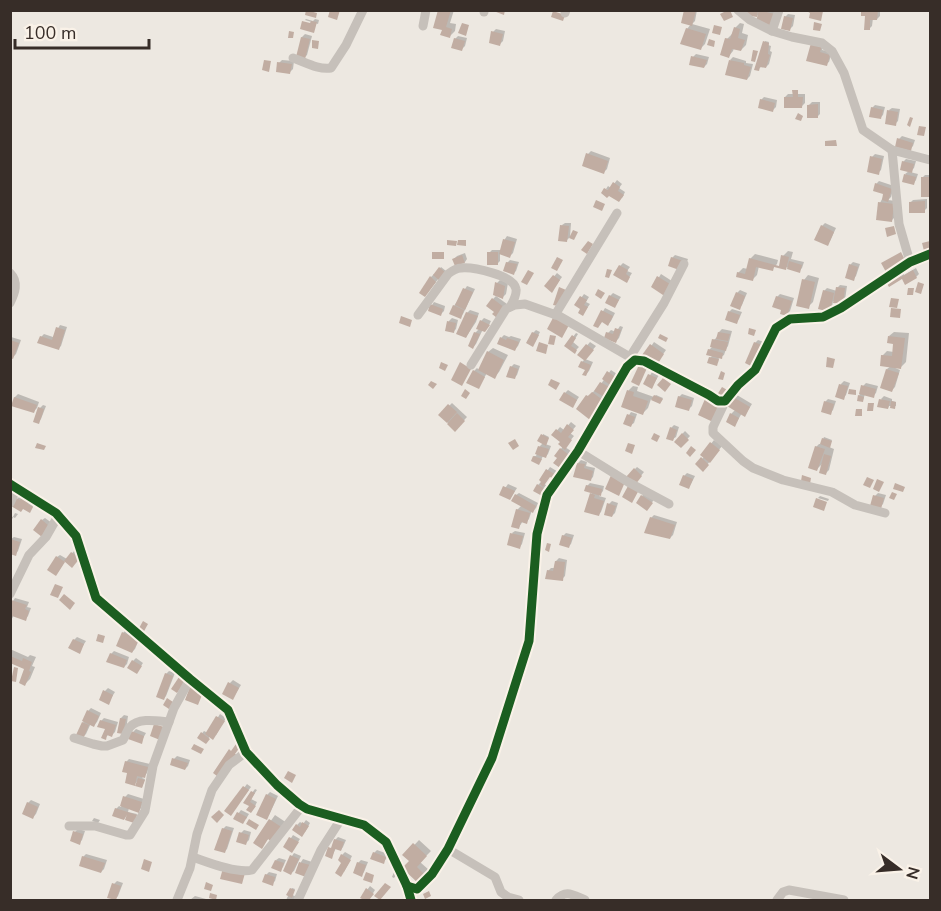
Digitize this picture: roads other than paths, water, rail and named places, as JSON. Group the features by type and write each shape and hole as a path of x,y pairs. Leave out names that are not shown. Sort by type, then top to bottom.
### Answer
{"street":[{"path":"293,58 326,69 331,68 346,45 363,10"},
{"path":"423,26 426,10"},
{"path":"738,10 750,20 772,31 822,43 832,51 844,73 863,130 892,150 930,160"},
{"path":"772,31 779,10"},
{"path":"892,150 899,224 910,262"},
{"path":"555,315 617,213"},
{"path":"718,401 725,401 755,370 776,328 790,319 823,317 841,308 910,262 930,254"},
{"path":"407,886 417,889 432,874 448,849 492,758 529,641 537,534 547,495 578,451 664,303 684,264"},
{"path":"418,315 448,274 461,268 473,268 509,279 516,288 516,294 510,307"},
{"path":"10,273 15,279 16,287 10,303"},
{"path":"471,365 506,309 525,304 555,315 632,358 644,361 718,401 723,406 713,427 713,433 743,462 753,468 783,480 832,492 855,505 885,513"},
{"path":"578,451 627,482 669,504"},
{"path":"10,504 14,486 56,513 76,536 96,598 228,710 246,752 302,806 364,825 386,842 407,886 411,900"},
{"path":"10,594 29,555 46,537 58,516"},
{"path":"69,826 95,826 126,836 130,835 145,811 153,766 174,708 190,678"},
{"path":"74,738 107,746 123,740 130,726 148,720 169,722"},
{"path":"177,900 190,867 197,834 212,790 230,765 246,752"},
{"path":"193,857 239,870 252,870 302,806"},
{"path":"298,900 321,850 341,819"},
{"path":"448,849 495,877 501,892 519,900"},
{"path":"777,900 783,892 789,890 844,900"},
{"path":"556,900 568,893 585,900"}]}
